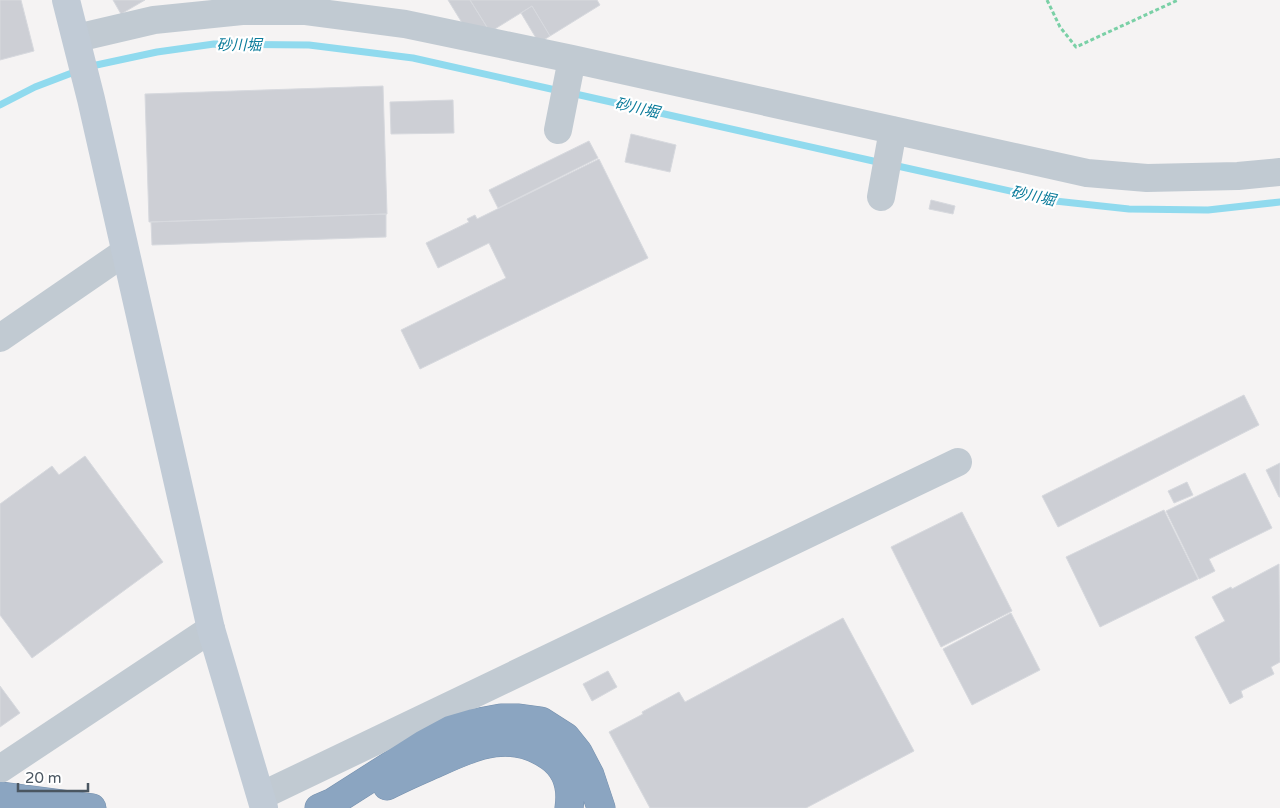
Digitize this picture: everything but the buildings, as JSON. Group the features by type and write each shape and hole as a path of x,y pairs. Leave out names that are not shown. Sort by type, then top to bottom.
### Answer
{"highway":[{"path":"319,808 333,802 424,744 450,730 501,718 519,718 541,722 566,736 578,752 590,775 601,808"},
{"path":"345,808 404,777 471,748 497,743 519,743 539,750 555,761 566,775 570,789 569,808"},
{"path":"0,796 92,808"}],"street":[{"path":"66,0 91,98 211,629 263,802 958,462"},
{"path":"78,42 154,20 242,11 306,11 405,24 571,64 892,134 1086,173 1146,178 1238,176 1280,172"},
{"path":"559,124 571,64"},
{"path":"882,191 892,134"},
{"path":"0,338 125,252"},
{"path":"0,769 211,629"}],"path":[{"path":"1047,0 1060,28 1076,47 1178,0"}],"waterway":[{"name":"砂川堀","path":"87,67 157,52 214,44 309,45 413,58 560,91"},
{"name":"砂川堀","path":"0,105 35,87 77,71"},
{"name":"砂川堀","path":"571,93 882,163"},
{"name":"砂川堀","path":"893,165 1055,201 1129,209 1208,210 1280,202"}]}
